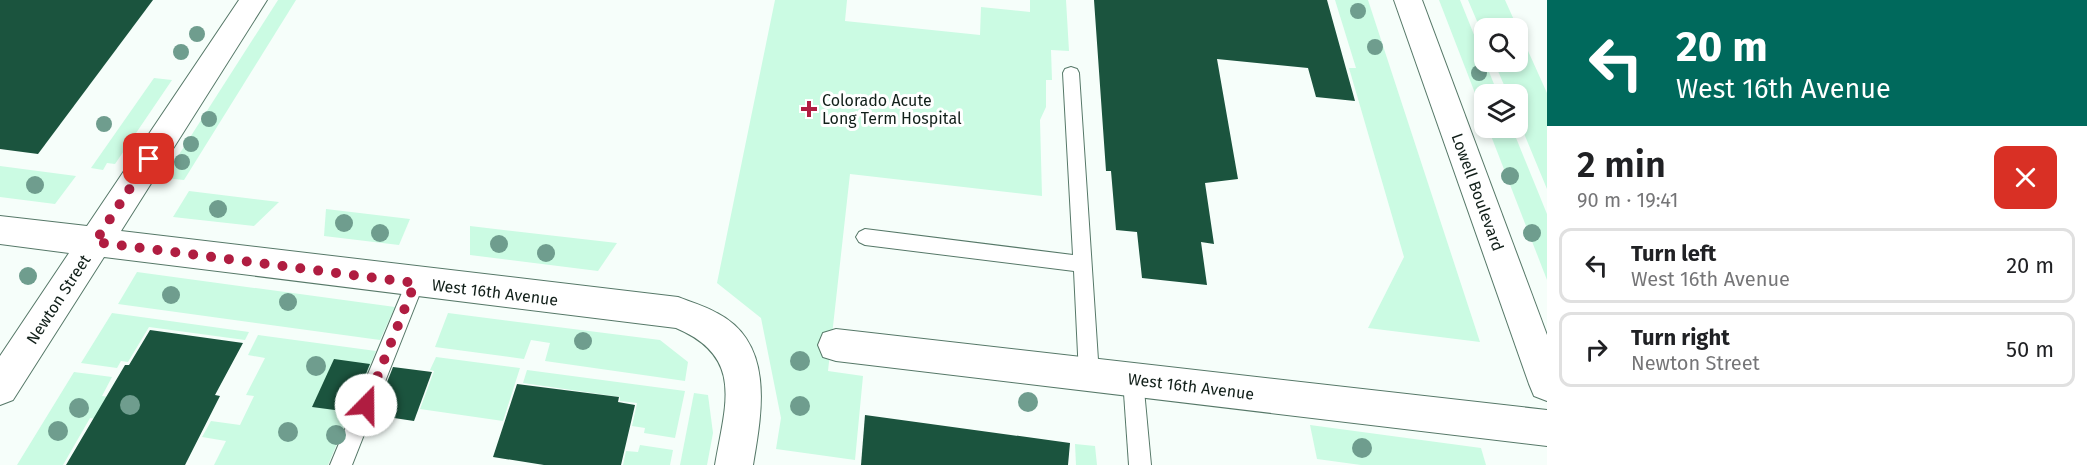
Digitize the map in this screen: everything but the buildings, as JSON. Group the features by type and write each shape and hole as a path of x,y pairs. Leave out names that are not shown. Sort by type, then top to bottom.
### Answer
{"street":[{"name":"Newton Street","path":"0,388 254,0"},
{"name":"Lowell Boulevard","path":"1408,0 1547,384"},
{"name":"West 16th Avenue","path":"0,230 415,283 678,313 704,322 722,335 733,348 741,365 746,387 734,465"},
{"name":"West 16th Avenue","path":"836,345 1547,428"}],"lane":[{"path":"1071,73 1089,375"},
{"path":"865,237 1083,264"},
{"path":"341,465 415,283"},
{"path":"1133,379 1140,465"}],"green space":[{"path":"278,0 296,0 184,180 164,178"},
{"path":"775,0 847,0 845,21 980,35 981,7 1030,12 1030,0 1066,0 1069,51 1051,50 1052,80 1046,80 1046,107 1040,120 1042,196 850,174 828,371 863,376 855,460 776,449 781,418 761,318 717,283"},
{"path":"1335,0 1368,0 1480,342 1368,328 1404,257 1349,68 1356,68"},
{"path":"1439,0 1460,0 1474,35 1474,72 1489,72 1494,84 1474,84 1474,91"},
{"path":"1468,0 1505,0 1513,18 1476,18"},
{"path":"1528,51 1547,93 1547,189 1526,138 1528,138 1528,84 1504,84 1498,72 1528,72"},
{"path":"154,78 172,80 115,164 107,163 103,170 91,168"},
{"path":"1492,138 1516,138 1547,214 1547,280"},
{"path":"0,166 76,176 55,204 0,197"},
{"path":"189,191 279,202 254,226 173,217"},
{"path":"326,209 410,219 399,245 324,236"},
{"path":"470,226 617,243 598,271 470,255"},
{"path":"137,272 395,307 380,340 118,304"},
{"path":"112,313 249,332 245,340 149,327 128,362 121,361 117,368 81,363"},
{"path":"448,313 660,340 688,362 685,381 545,361 550,343 531,340 524,359 435,347"},
{"path":"258,335 376,351 328,465 214,465 226,441 202,437 211,421 240,425 254,396 246,395 265,358 248,355"},
{"path":"436,357 520,368 503,421 420,409 434,371 430,370"},
{"path":"527,370 685,391 675,438 644,433 645,428 632,426 637,403 620,401 620,397 523,383"},
{"path":"74,372 112,377 102,396 211,411 104,420 90,418 63,465 17,465"},
{"path":"694,393 708,395 713,433 707,465 680,465"},
{"path":"1310,425 1481,448 1486,465 1361,465 1317,459"},
{"path":"1075,444 1095,446 1097,465 1076,465"},
{"path":"640,445 673,450 670,465 623,465 626,451 638,452"}],"place":[{"name":"Colorado Acute Long Term Hospital","path":"809,109"}],"route":[{"path":"149,159 95,242 415,283 366,405"}]}
